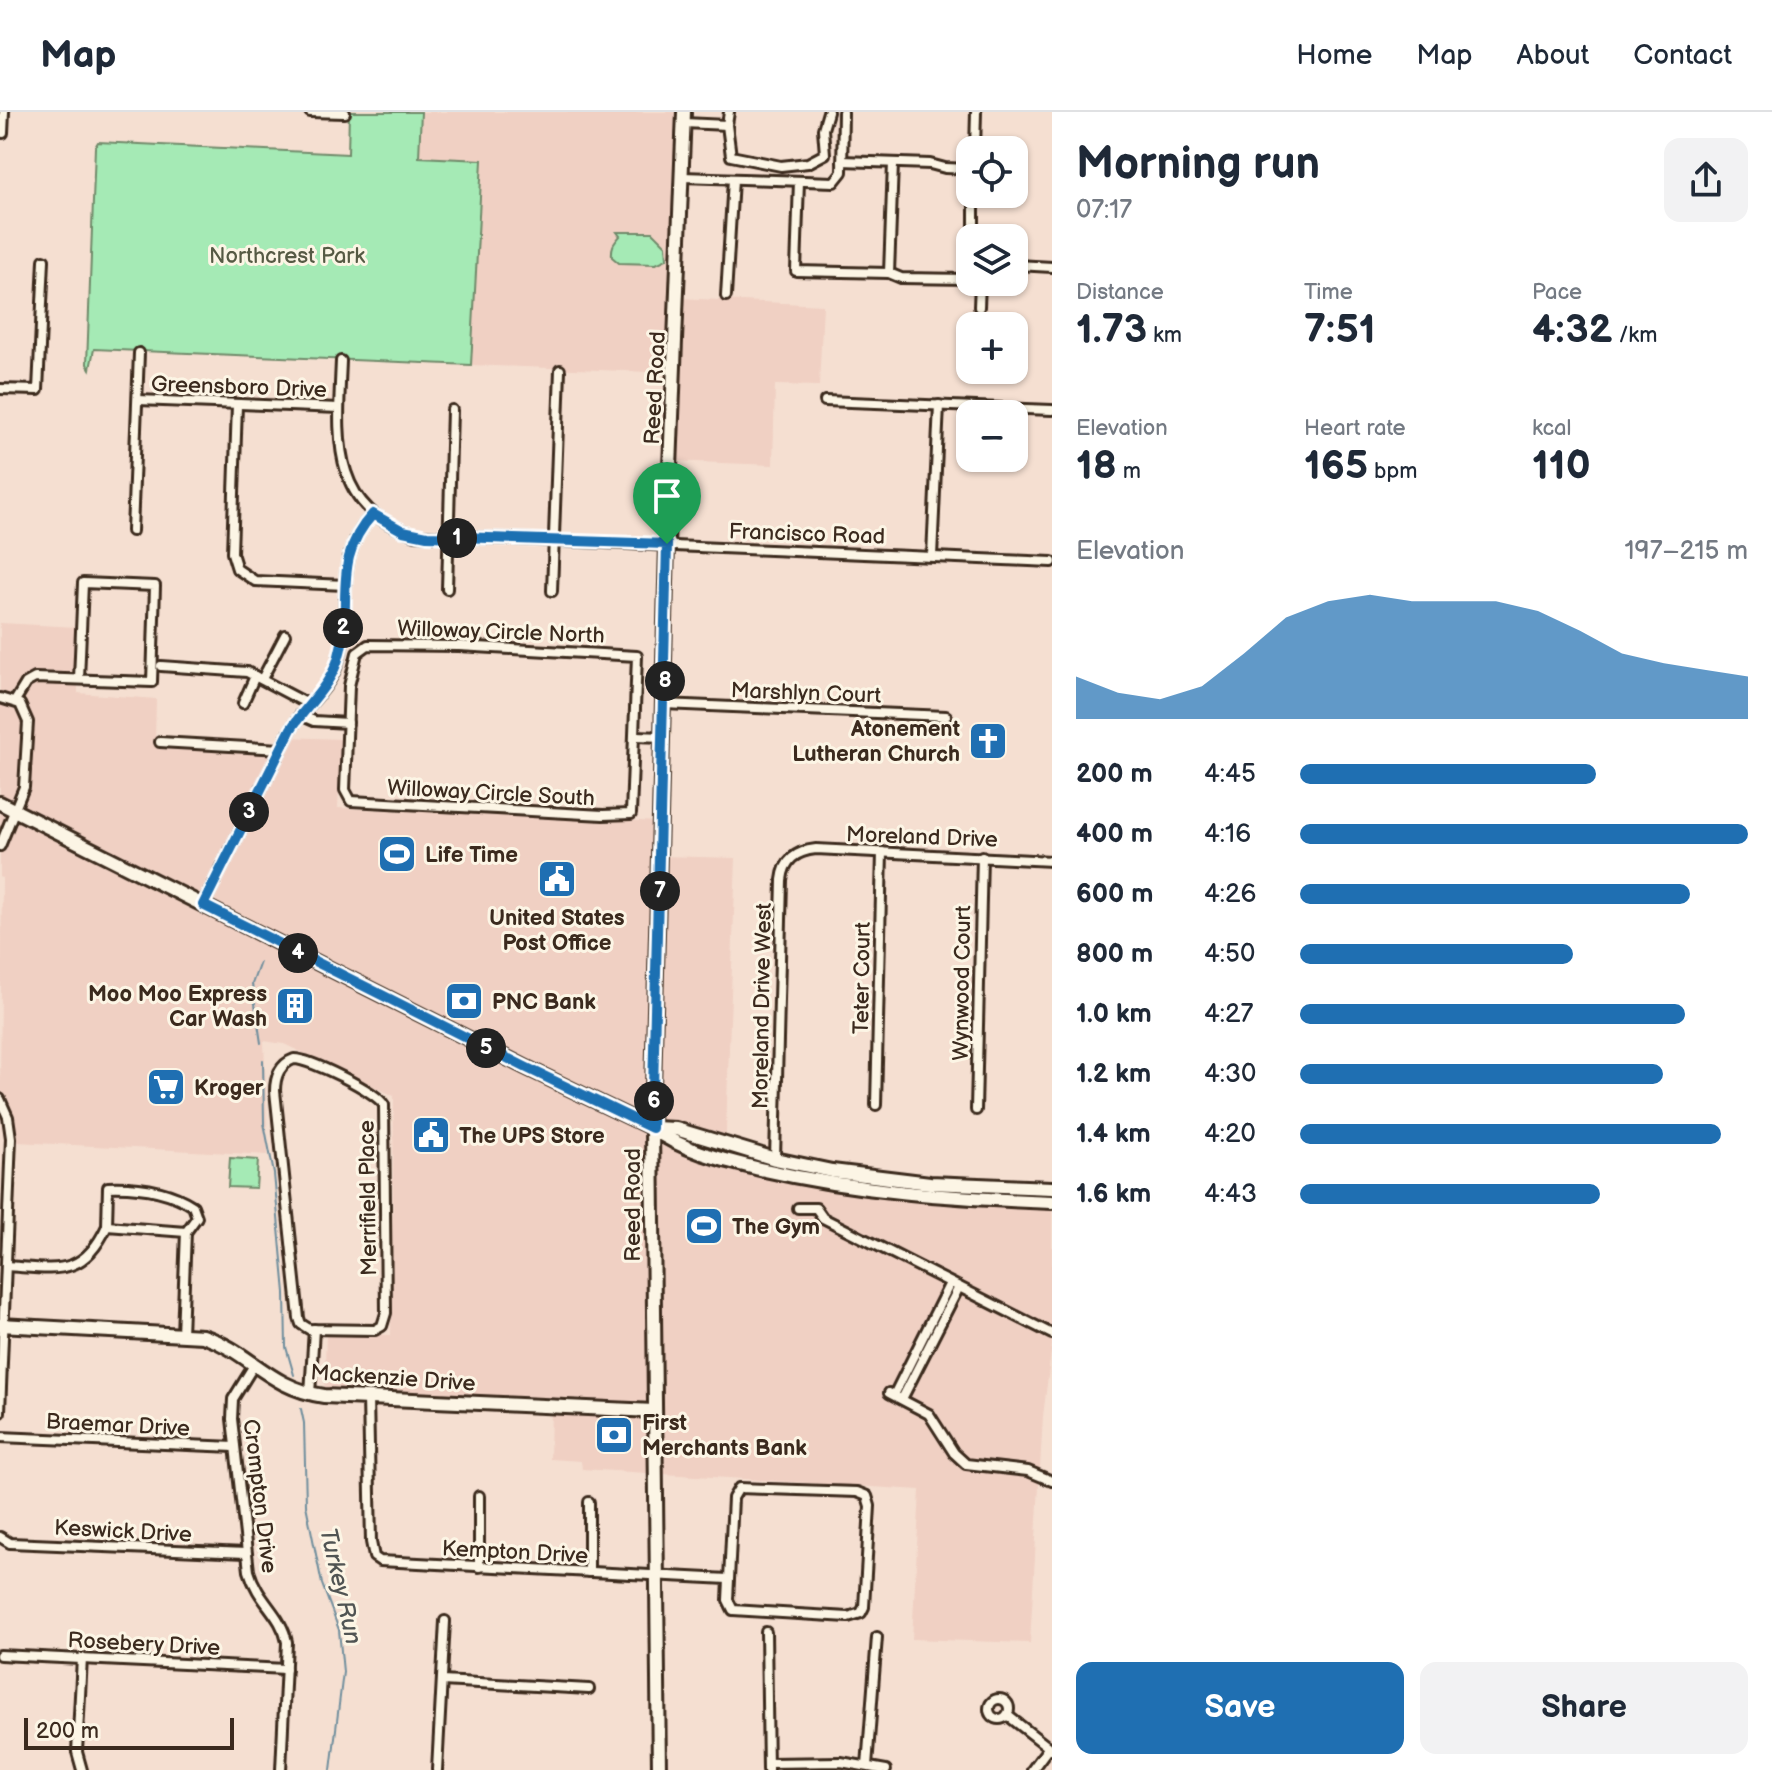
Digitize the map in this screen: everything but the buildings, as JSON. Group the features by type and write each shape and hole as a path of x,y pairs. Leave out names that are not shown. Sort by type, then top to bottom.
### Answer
{"main road":[{"name":"Reed Road","path":"659,1770 652,1128 667,544 684,117"},
{"path":"0,803 652,1128 671,1141 738,1164 801,1179 874,1191 1052,1202"},
{"path":"652,1128 676,1129 775,1159 898,1181 1052,1188"},
{"path":"738,1164 742,1171 784,1183"},
{"name":"Mackenzie Drive","path":"2,1325 203,1336 218,1341 286,1386 310,1394 654,1411"}],"street":[{"path":"3,133 4,112"},
{"path":"310,112 345,113"},
{"path":"729,112 727,125 731,156 781,166 822,158 826,149 823,129 828,112"},
{"path":"682,177 834,182 842,172 843,112"},
{"path":"975,136 976,112"},
{"path":"684,117 727,125"},
{"path":"842,161 930,164 956,168"},
{"path":"889,273 893,163"},
{"path":"726,296 733,179"},
{"path":"799,181 796,271 889,273 901,278 956,279"},
{"path":"0,389 38,390 44,260"},
{"path":"1028,266 1052,267"},
{"path":"979,296 979,307"},
{"path":"132,531 139,353"},
{"path":"203,905 281,749 300,715 326,686 340,654 351,544 373,514 346,477 339,449 341,361"},
{"path":"552,591 560,370"},
{"name":"Greensboro Drive","path":"138,400 339,408"},
{"path":"825,401 1052,410"},
{"path":"237,405 231,542 235,567 242,575 255,581 345,585"},
{"path":"932,556 939,405"},
{"path":"447,589 452,410"},
{"name":"Francisco Road","path":"373,514 403,531 427,536 1052,562"},
{"path":"15,701 26,683 35,678 152,682 155,586 83,583 79,679"},
{"path":"243,703 285,635"},
{"name":"Willoway Circle North","path":"348,723 351,672 362,647 513,648 637,656 636,736"},
{"path":"161,666 238,670 259,677 308,704"},
{"path":"0,698 15,701 23,707 28,722 24,787 0,846"},
{"name":"Marshlyn Court","path":"664,704 946,716"},
{"path":"300,715 314,721 348,723"},
{"name":"Willoway Circle South","path":"348,723 345,790 351,801 603,815 631,814 636,736"},
{"path":"636,736 663,737"},
{"path":"160,742 281,749"},
{"name":"Moreland Drive","path":"792,857 816,849 1052,861"},
{"name":"Teter Court","path":"876,1105 882,852"},
{"name":"Wynwood Court","path":"976,1110 982,856"},
{"name":"Moreland Drive West","path":"775,1159 782,880 784,868 792,857"},
{"name":"Merrifield Place","path":"297,1059 307,1060 374,1095 382,1102 384,1109 384,1322 379,1329 370,1331 314,1329 305,1327 299,1318 275,1098 279,1072 287,1061 297,1059"},
{"path":"0,1099 8,1117 11,1138 0,1412"},
{"path":"6,1266 51,1268 77,1264 96,1248 107,1226 108,1187 133,1187 180,1198 193,1206 197,1217 186,1232 182,1334"},
{"path":"798,1208 816,1208 823,1218 1052,1334"},
{"path":"107,1226 186,1232"},
{"path":"954,1285 895,1396 933,1417 954,1453 966,1464 1028,1471 1052,1481"},
{"path":"310,1394 314,1329"},
{"name":"Crompton Drive","path":"254,1365 233,1399 235,1447 246,1553 257,1593 285,1630 287,1642 281,1770"},
{"name":"Kempton Drive","path":"368,1398 371,1542 374,1557 386,1563 728,1579"},
{"name":"Braemar Drive","path":"0,1437 235,1447"},
{"path":"744,1488 862,1493 867,1496 870,1506 864,1607 861,1613 848,1617 733,1610 728,1600 728,1579 733,1494 744,1488"},
{"path":"479,1496 479,1567"},
{"path":"589,1502 589,1572"},
{"name":"Keswick Drive","path":"0,1537 10,1543 246,1553"},
{"path":"437,1770 445,1621"},
{"path":"766,1632 768,1766 818,1762 886,1770"},
{"path":"867,1766 877,1637"},
{"name":"Rosebery Drive","path":"0,1655 286,1669"},
{"path":"82,1658 77,1752 82,1770"},
{"path":"442,1681 589,1689"},
{"path":"1007,1715 1050,1748 1032,1770"}],"shaded area":[{"path":"421,112 684,112 678,298 823,305 819,386 775,385 773,465 671,461 675,373 471,365 482,161 419,158"},
{"path":"0,623 78,627 78,693 156,699 155,742 280,749 287,737 341,739 338,808 662,822 661,856 736,858 725,1157 801,1179 1052,1195 1052,1344 1043,1416 1030,1643 912,1639 920,1490 582,1469 581,1461 550,1459 551,1407 324,1396 326,1333 391,1335 394,1096 284,1044 264,1041 268,1155 16,1142 12,1115 0,1089 0,813 203,915 259,804 254,803 203,905 0,803"}],"green space":[{"name":"Northcrest Park","path":"349,112 421,112 419,157 482,160 471,365 94,349 90,369 87,364 95,147 98,142 348,154"},
{"path":"617,232 653,232 666,245 667,259 656,264 619,263 612,257 613,245 620,236"},
{"path":"230,1158 258,1160 256,1188 228,1187"}],"waterway":[{"name":"Turkey Run","path":"260,962 252,984 261,1043"},
{"name":"Turkey Run","path":"263,1060 264,1123 274,1174 285,1293 286,1347 294,1375"},
{"name":"Turkey Run","path":"301,1409 306,1505 322,1584 339,1630 343,1672 331,1770"}],"place":[{"name":"Atonement Lutheran Church","path":"988,741"},
{"name":"Life Time","path":"397,854"},
{"name":"United States Post Office","path":"557,879"},
{"name":"PNC Bank","path":"464,1001"},
{"name":"Moo Moo Express Car Wash","path":"295,1006"},
{"name":"Kroger","path":"166,1087"},
{"name":"The UPS Store","path":"431,1135"},
{"name":"The Gym","path":"704,1226"},
{"name":"First Merchants Bank","path":"614,1435"}],"route":[{"path":"373,514 389,525 416,535 667,544 652,1128 203,905 291,729 335,670 342,643 347,560 351,544 373,514"}]}
